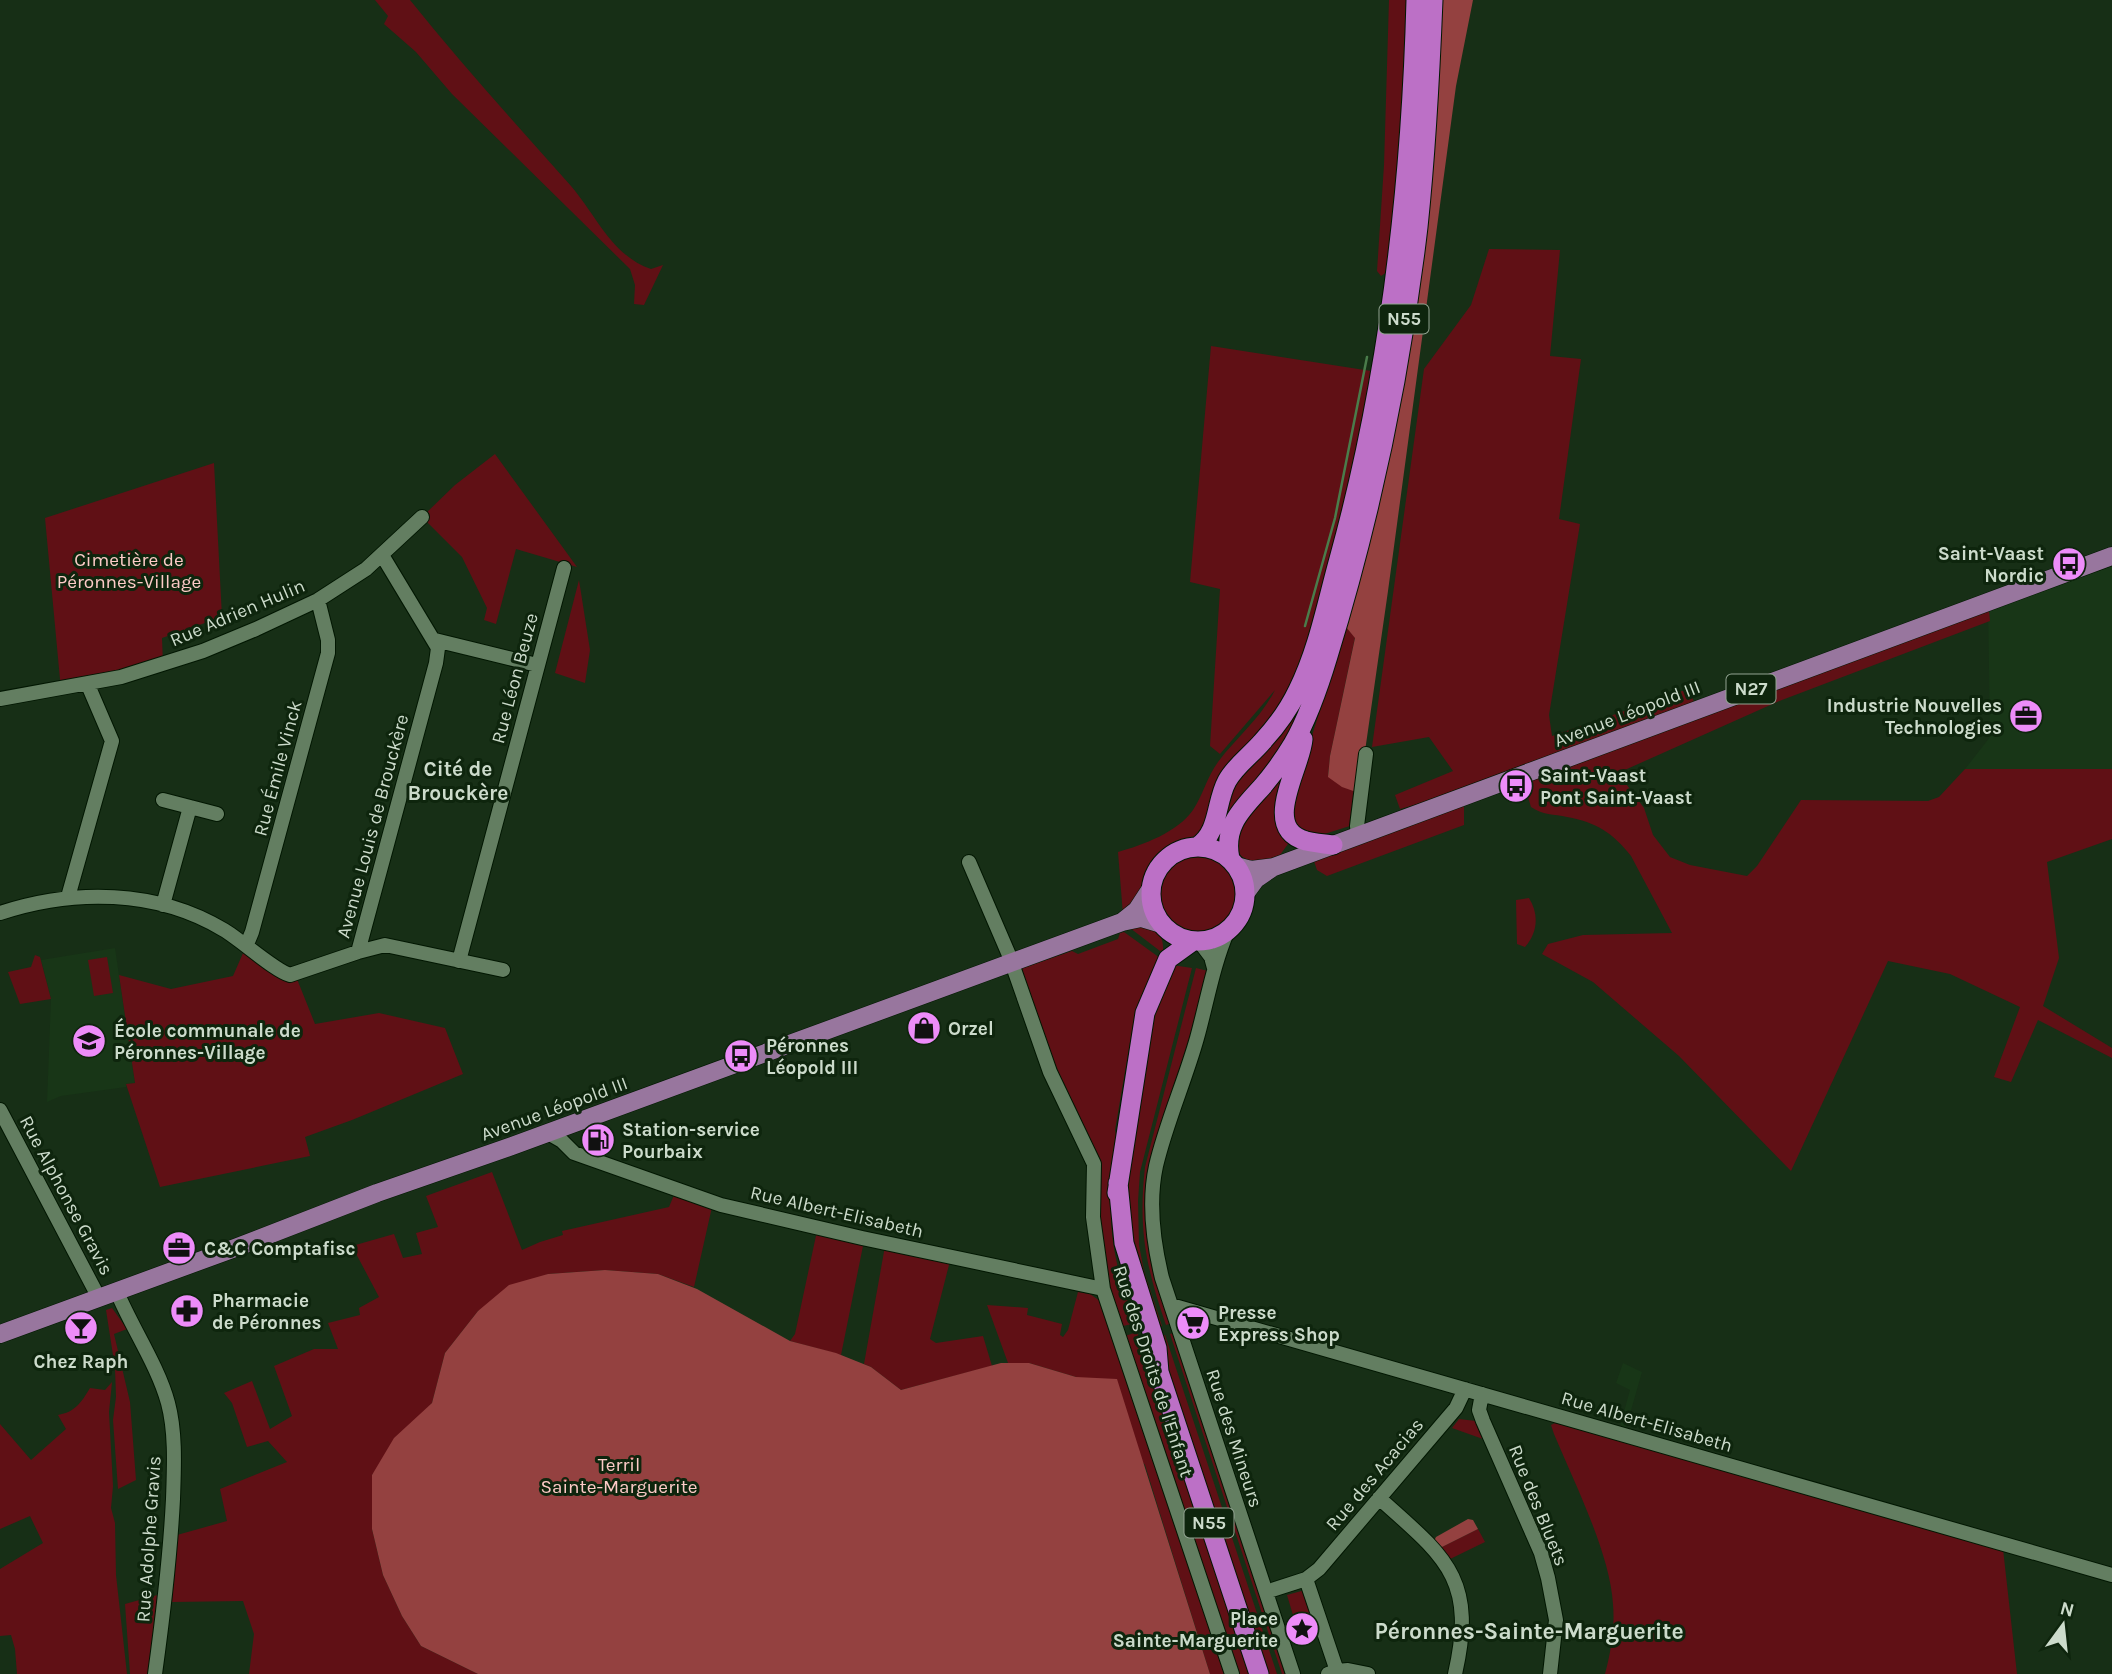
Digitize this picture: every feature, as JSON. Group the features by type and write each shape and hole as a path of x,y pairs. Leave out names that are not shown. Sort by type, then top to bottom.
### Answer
{"highway":[{"name":"N55","path":"1197,847 1208,838 1213,829 1227,782 1276,725 1298,690 1313,653 1345,538 1376,395 1402,222 1411,130 1416,0"},
{"name":"N55","path":"1233,863 1227,849 1233,822 1242,807 1276,770 1304,724 1319,686 1361,539 1392,395 1418,228 1426,145 1433,0"},
{"path":"1304,724 1303,744 1284,806 1285,820 1290,831 1304,841 1333,845"},
{"name":"N27","path":"1197,847 1220,852 1233,863"},
{"path":"1196,941 1180,938 1163,926 1153,910 1150,890 1161,864 1183,849 1197,847"},
{"path":"1233,863 1241,875 1245,894"},
{"name":"N27","path":"1228,930 1241,914 1245,894"},
{"name":"N55","path":"1163,926 1168,959 1145,1013 1118,1183 1124,1243 1157,1348 1159,1372 1259,1674"},
{"path":"1168,959 1183,946 1215,938 1228,930"}],"main road":[{"name":"Avenue Léopold III","path":"1245,894 1256,878 1274,867 2112,556"},
{"name":"Avenue Léopold III","path":"1233,863 1251,870 1274,867"},
{"name":"Avenue Léopold III","path":"1122,922 1137,910 1150,890"},
{"name":"Avenue Léopold III","path":"0,1334 377,1193 1122,922 1141,918 1163,926"}],"street":[{"name":"Rue Adrien Hulin","path":"0,699 88,685 203,651 318,600 366,569 422,517"},
{"path":"382,555 435,640 537,665"},
{"name":"Rue Léon Beuze","path":"459,961 564,568"},
{"name":"Rue Émile Vinck","path":"247,944 328,653 328,640 318,600"},
{"name":"Avenue Louis de Brouckère","path":"0,913 68,897 120,897 163,905 211,923 247,944 282,972 290,975 358,952 436,663 438,648 435,640"},
{"path":"68,897 112,741 88,685"},
{"path":"1358,836 1366,754"},
{"path":"163,800 217,814"},
{"path":"163,905 190,807"},
{"name":"Rue des Droits de l'Enfant","path":"969,862 1012,962 1049,1072 1094,1164 1093,1217 1103,1289 1232,1674"},
{"name":"Rue des Mineurs","path":"1228,930 1214,968 1197,1039 1162,1148 1154,1184 1152,1220 1155,1250 1171,1305 1293,1674"},
{"path":"1196,941 1212,957 1214,968"},
{"path":"358,952 390,945 502,971"},
{"name":"Rue Alphonse Gravis","path":"0,1110 108,1295"},
{"path":"569,1148 569,1135 575,1123"},
{"name":"Rue Albert-Elisabeth","path":"548,1133 562,1141 574,1153 721,1205 1103,1289"},
{"name":"Rue Adolphe Gravis","path":"108,1295 166,1396 171,1419 174,1463 171,1536 155,1674"},
{"name":"Rue Albert-Elisabeth","path":"1171,1305 2112,1575"},
{"name":"Rue des Acacias","path":"1306,1579 1320,1569 1456,1408 1465,1389"},
{"name":"Rue des Bluets","path":"1482,1394 1479,1410 1541,1553 1555,1603 1556,1632 1550,1674"},
{"path":"1379,1498 1433,1547 1444,1560 1453,1579 1461,1604 1462,1620 1461,1646 1455,1674"},
{"path":"1266,1592 1306,1579 1332,1673 1348,1670 1368,1674"}],"shaded area":[{"path":"2112,556 2112,769 1965,769 1990,737 1988,602"},
{"name":"École communale de Péronnes-Village","path":"115,948 135,1083 126,1084 126,1087 61,1096 47,1102 51,999 41,960"},
{"path":"1623,1363 1642,1372 1624,1435 1618,1433 1630,1390 1616,1383"}],"green space":[{"path":"375,0 410,0 571,186 615,245 637,263 651,269 663,265 644,305 634,304 635,285 630,269 452,94 416,52 384,24 388,16"},
{"path":"1389,0 1408,0 1402,131 1387,272 1381,276 1377,271 1384,165"},
{"path":"1442,0 1473,0 1456,86 1359,793 1342,787 1328,777 1330,756 1355,638 1346,627"},
{"path":"1489,249 1560,250 1550,356 1581,359 1559,519 1580,524 1549,715 1552,736 1688,689 1697,708 1988,602 1990,621 1777,702 1618,773 1644,808 1653,835 1670,857 1690,865 1747,876 1757,866 1801,800 1928,801 1939,797 1965,769 2112,769 2112,839 2047,862 2059,958 2043,1006 2112,1048 2112,1058 2038,1020 2011,1082 1994,1077 2020,1007 1950,974 1888,961 1791,1171 1679,1056 1593,982 1542,954 1548,944 1583,935 1672,933 1631,856 1617,841 1587,822 1544,813 1531,807 1527,794 1533,771 1400,809 1395,795 1453,771 1429,737 1372,747 1424,369 1471,305"},
{"path":"1211,346 1371,371 1355,460 1298,672 1286,697 1207,816 1198,836 1172,844 1158,853 1148,867 1142,887 1123,915 1118,852 1159,837 1186,818 1193,810 1218,762 1256,718 1275,690 1220,754 1210,746 1220,589 1190,582"},
{"path":"495,454 577,567 516,549 496,624 484,620 487,608 462,557 422,517 455,485"},
{"name":"Cimetière de Péronnes-Village","path":"214,463 222,617 162,638 163,664 61,690 45,518"},
{"path":"579,580 590,650 585,683 555,673"},
{"path":"1346,627 1355,637 1328,776 1359,793 1353,825 1318,836 1297,831 1290,806"},
{"path":"1315,665 1294,733 1228,820 1220,822 1228,792"},
{"path":"1300,743 1286,789 1293,837 1280,855 1255,864 1241,856 1236,847 1240,820"},
{"path":"1464,806 1464,825 1327,876 1317,870 1314,861"},
{"path":"1198,855 1213,858 1230,872 1237,894 1234,909 1220,926 1198,933 1183,930 1166,916 1159,894 1162,879 1176,862"},
{"path":"1529,898 1536,923 1533,935 1525,947 1517,944 1516,900"},
{"path":"1141,922 1158,932 1163,950 1160,951 1130,928"},
{"path":"1124,932 1160,958 1134,1019 1115,1130 1112,1236 1121,1279 1134,1320 1132,1324 1123,1326 1107,1281 1101,1253 1093,1145 1040,1034 1018,970 1072,951 1078,954 1118,939 1120,933"},
{"path":"247,944 295,974 315,1024 379,1013 445,1028 463,1074 305,1137 310,1156 160,1187 126,1084 135,1083 119,975 171,989 233,976"},
{"path":"35,955 40,957 51,999 20,1004 8,972 31,967"},
{"path":"107,957 113,993 94,996 88,960"},
{"path":"1172,965 1192,968 1140,1172 1138,1201 1139,1245 1144,1271 1162,1326 1154,1329 1133,1264 1124,1194 1145,1036"},
{"path":"1196,968 1208,971 1194,1032 1152,1162 1172,1323 1166,1325 1145,1248 1143,1189 1145,1167"},
{"path":"492,1172 522,1250 563,1235 562,1231 669,1207 674,1195 712,1207 694,1287 658,1274 605,1270 548,1274 478,1311 445,1353 432,1403 372,1475 372,1529 383,1575 402,1616 421,1646 478,1674 249,1674 254,1634 243,1601 172,1602 177,1535 227,1521 220,1489 287,1462 268,1441 247,1447 232,1403 224,1393 252,1381 270,1429 292,1416 274,1366 314,1349 338,1349 328,1323 360,1315 359,1308 379,1297 352,1246 394,1234 403,1258 422,1254 416,1233 438,1227 426,1196"},
{"path":"817,1231 864,1241 841,1355 790,1341 795,1334"},
{"path":"885,1246 950,1261 930,1339 936,1343 983,1336 992,1366 901,1390 864,1364"},
{"name":"Terril Sainte-Marguerite","path":"605,1270 658,1274 697,1289 790,1341 836,1353 871,1367 901,1390 1001,1363 1029,1363 1076,1377 1117,1379 1210,1674 478,1674 421,1646 402,1616 383,1575 372,1529 372,1475 394,1438 432,1403 445,1353 478,1311 509,1285 548,1274"},
{"path":"1078,1292 1090,1294 1100,1301 1228,1674 1210,1674 1145,1465 1076,1377 1029,1363 1008,1363 987,1305 1028,1308 1027,1315 1062,1324 1060,1335 1063,1337 1068,1330"},
{"path":"112,1308 127,1329 114,1334 130,1402 136,1480 118,1489 113,1420 116,1397 115,1368 106,1310"},
{"path":"1137,1332 1160,1390 1254,1674 1237,1674 1125,1336"},
{"path":"1176,1332 1288,1674 1282,1674 1170,1334"},
{"path":"1165,1335 1277,1674 1265,1674 1156,1338"},
{"path":"112,1382 109,1412 113,1486 111,1508 115,1523 116,1575 127,1674 17,1674 11,1635 0,1636 0,1569 43,1543 30,1516 0,1529 0,1424 31,1460 66,1429 58,1415 77,1406 90,1388 105,1390"},
{"path":"1459,1419 1476,1421 1483,1439 1452,1428"},
{"path":"1555,1423 2003,1549 2017,1674 1605,1674 1613,1631 1610,1584 1590,1518 1554,1434 1551,1425"},
{"path":"1468,1519 1473,1520 1478,1529 1440,1548 1434,1541 1436,1537"},
{"path":"1478,1529 1485,1542 1448,1560 1440,1548"},
{"path":"1305,1590 1318,1629 1299,1635 1287,1595"},
{"path":"161,1594 149,1674 130,1674 125,1604"}],"waterway":[{"path":"1305,626 1335,518 1367,357"}],"place":[{"name":"Saint-Vaast Nordic","path":"2069,564"},
{"name":"Industrie Nouvelles Technologies","path":"2026,716"},
{"name":"Saint-Vaast Pont Saint-Vaast","path":"1516,786"},
{"name":"Orzel","path":"924,1028"},
{"name":"École communale de Péronnes-Village","path":"89,1041"},
{"name":"Péronnes Léopold III","path":"741,1056"},
{"name":"Station-service Pourbaix","path":"598,1140"},
{"name":"C&C Comptafisc","path":"179,1248"},
{"name":"Pharmacie de Péronnes","path":"187,1311"},
{"name":"Presse Express Shop","path":"1193,1323"},
{"name":"Chez Raph","path":"81,1328"},
{"name":"Place Sainte-Marguerite","path":"1302,1629"}],"district":[{"name":"Cité de Brouckère","path":"458,781"},
{"name":"Péronnes-Sainte-Marguerite","path":"1529,1631"}]}
